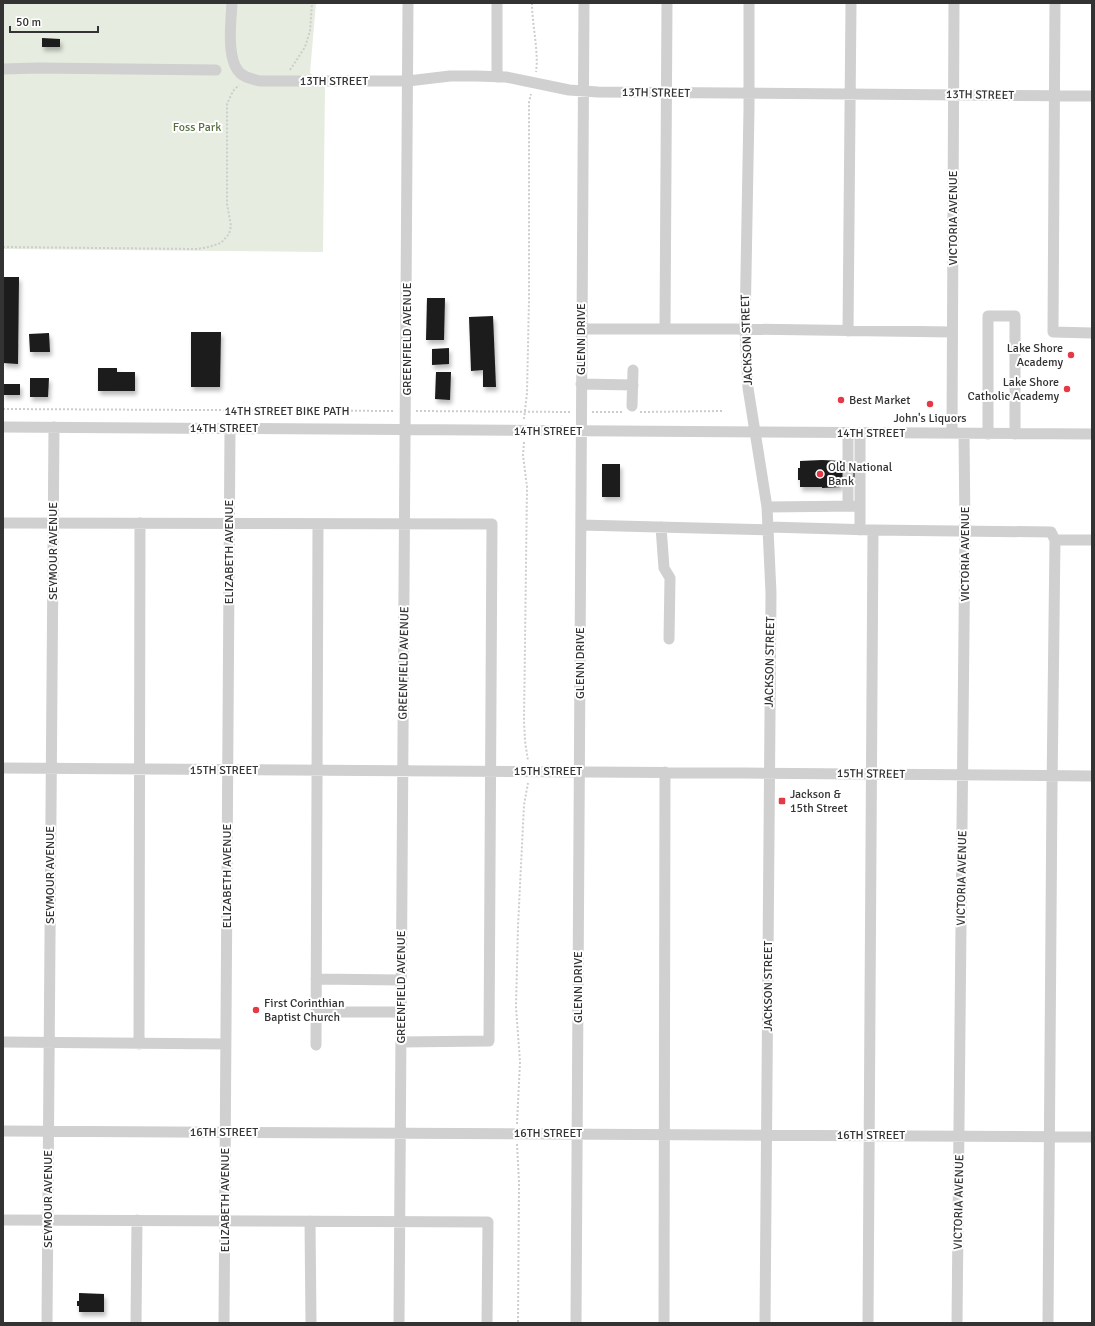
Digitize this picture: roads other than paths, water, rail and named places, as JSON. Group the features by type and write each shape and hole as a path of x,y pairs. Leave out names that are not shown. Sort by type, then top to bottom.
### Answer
{"street":[{"name":"13TH STREET","path":"232,3 232,58 240,73 260,81 408,81 450,76 497,77 583,92 1092,96"},
{"name":"GREENFIELD AVENUE","path":"399,1323 408,3"},
{"path":"497,3 497,77"},
{"name":"GLENN DRIVE","path":"576,1323 580,772 580,431 584,3"},
{"path":"665,328 667,3"},
{"name":"JACKSON STREET","path":"749,3 745,329 747,378 768,506 771,593 765,1323"},
{"path":"848,331 851,3"},
{"name":"VICTORIA AVENUE","path":"952,433 954,3"},
{"path":"1055,3 1053,332 1092,333"},
{"path":"3,69 216,70"},
{"path":"988,434 988,316 1015,316 1015,434"},
{"path":"581,329 665,328 952,332"},
{"path":"633,370 633,410"},
{"path":"581,384 632,385"},
{"name":"14TH STREET","path":"3,427 1092,434"},
{"name":"SEYMOUR AVENUE","path":"47,1323 54,427"},
{"name":"ELIZABETH AVENUE","path":"224,1323 230,428"},
{"path":"853,433 854,506 860,530"},
{"name":"VICTORIA AVENUE","path":"957,1323 965,530 964,434"},
{"path":"768,506 854,506"},
{"path":"3,523 492,524 489,1041 401,1042"},
{"path":"139,1044 140,523"},
{"path":"316,1045 318,524"},
{"path":"581,525 1051,532 1055,540 1048,1323"},
{"path":"661,527 664,568 670,578 669,639"},
{"path":"868,1323 873,530"},
{"path":"1055,540 1092,540"},
{"name":"15TH STREET","path":"3,768 1092,776"},
{"path":"664,1323 665,772"},
{"path":"316,979 401,980"},
{"path":"316,1012 401,1012"},
{"path":"3,1042 226,1044"},
{"name":"16TH STREET","path":"3,1131 766,1134 1092,1137"},
{"path":"3,1220 488,1222 487,1323"},
{"path":"136,1323 137,1220"},
{"path":"310,1221 311,1323"}],"place":[{"name":"Lake Shore Academy","path":"1071,355"},
{"name":"Lake Shore Catholic Academy","path":"1067,389"},
{"name":"Best Market","path":"841,400"},
{"name":"John's Liquors","path":"930,404"},
{"name":"Old National Bank","path":"820,474"},
{"name":"Jackson & 15th Street","path":"782,801"},
{"name":"First Corinthian Baptist Church","path":"256,1010"}],"park label":[{"name":"Foss Park","path":"197,127"}]}
